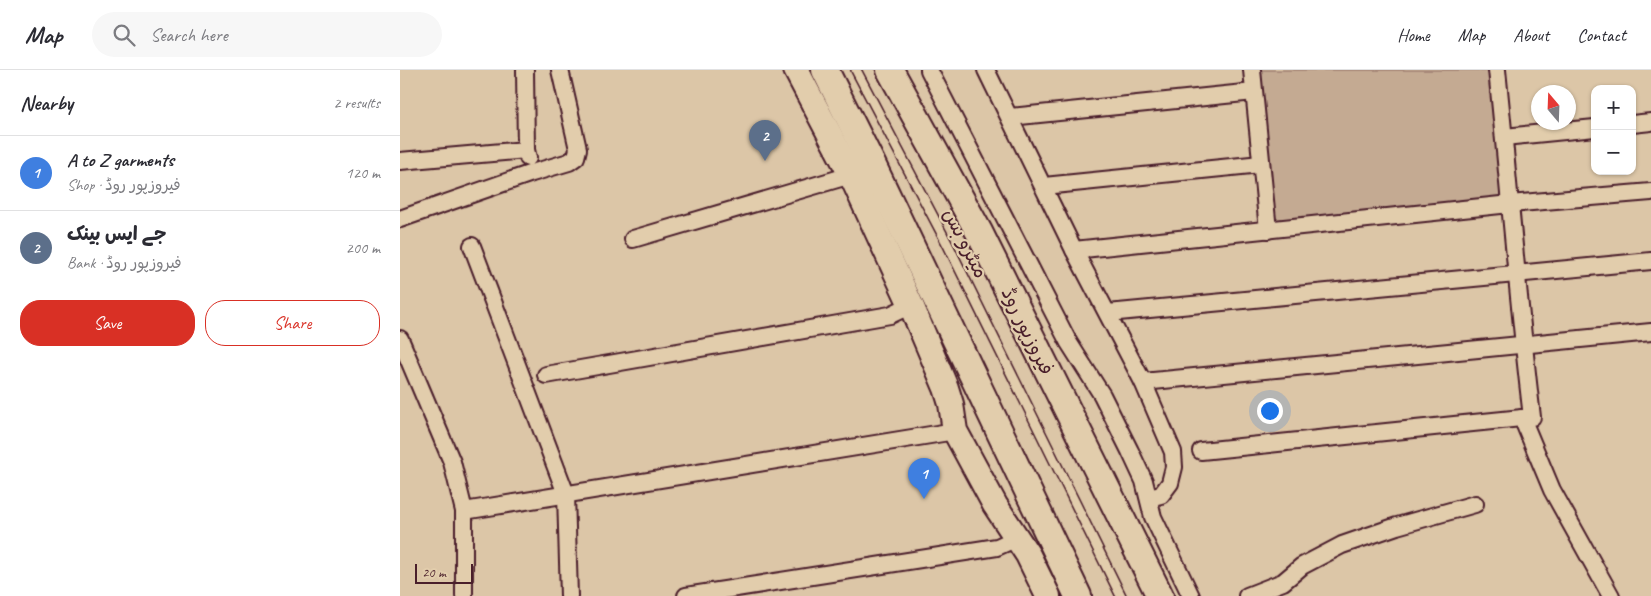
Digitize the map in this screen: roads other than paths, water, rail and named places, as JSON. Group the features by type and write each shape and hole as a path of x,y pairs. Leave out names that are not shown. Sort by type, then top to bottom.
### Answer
{"main road":[{"path":"825,70 871,162 1078,596"},
{"name":"فیروزپور روڈ","path":"890,70 979,232 1160,596"}],"street":[{"path":"525,70 526,150 532,173"},
{"path":"400,219 569,162 576,157 578,149 560,70"},
{"path":"796,70 851,175 911,305 946,388 951,404 955,430 995,505 1031,562 1048,596"},
{"path":"930,70 1069,343 1116,422 1140,473 1149,498 1153,517 1191,596"},
{"path":"986,70 1074,250 1143,382 1173,452 1174,467 1170,483 1161,495 1149,498"},
{"path":"1252,70 1268,230"},
{"path":"1201,451 1532,417 1515,275 1497,70"},
{"path":"1010,117 1254,92"},
{"path":"1636,124 1651,122"},
{"path":"1504,137 1591,128"},
{"path":"400,161 526,150"},
{"path":"1044,186 1261,164"},
{"path":"633,239 851,175"},
{"path":"1074,250 1510,204 1651,192"},
{"path":"472,246 566,494 569,596"},
{"path":"1108,314 1651,261"},
{"path":"546,375 890,315 911,305"},
{"path":"1143,382 1651,332"},
{"path":"400,339 452,462 464,511 464,596"},
{"path":"1522,418 1552,490 1611,596"},
{"path":"464,511 955,430"},
{"path":"1247,596 1283,582 1302,566 1342,545 1397,526 1475,504"},
{"path":"686,596 997,547 1017,538"}],"lane":[{"name":"میٹرو بس","path":"856,70 949,248 1121,596"}],"place":[{"name":"جے ایس بینک","path":"765,161"},
{"name":"A to Z garments","path":"924,499"}]}
